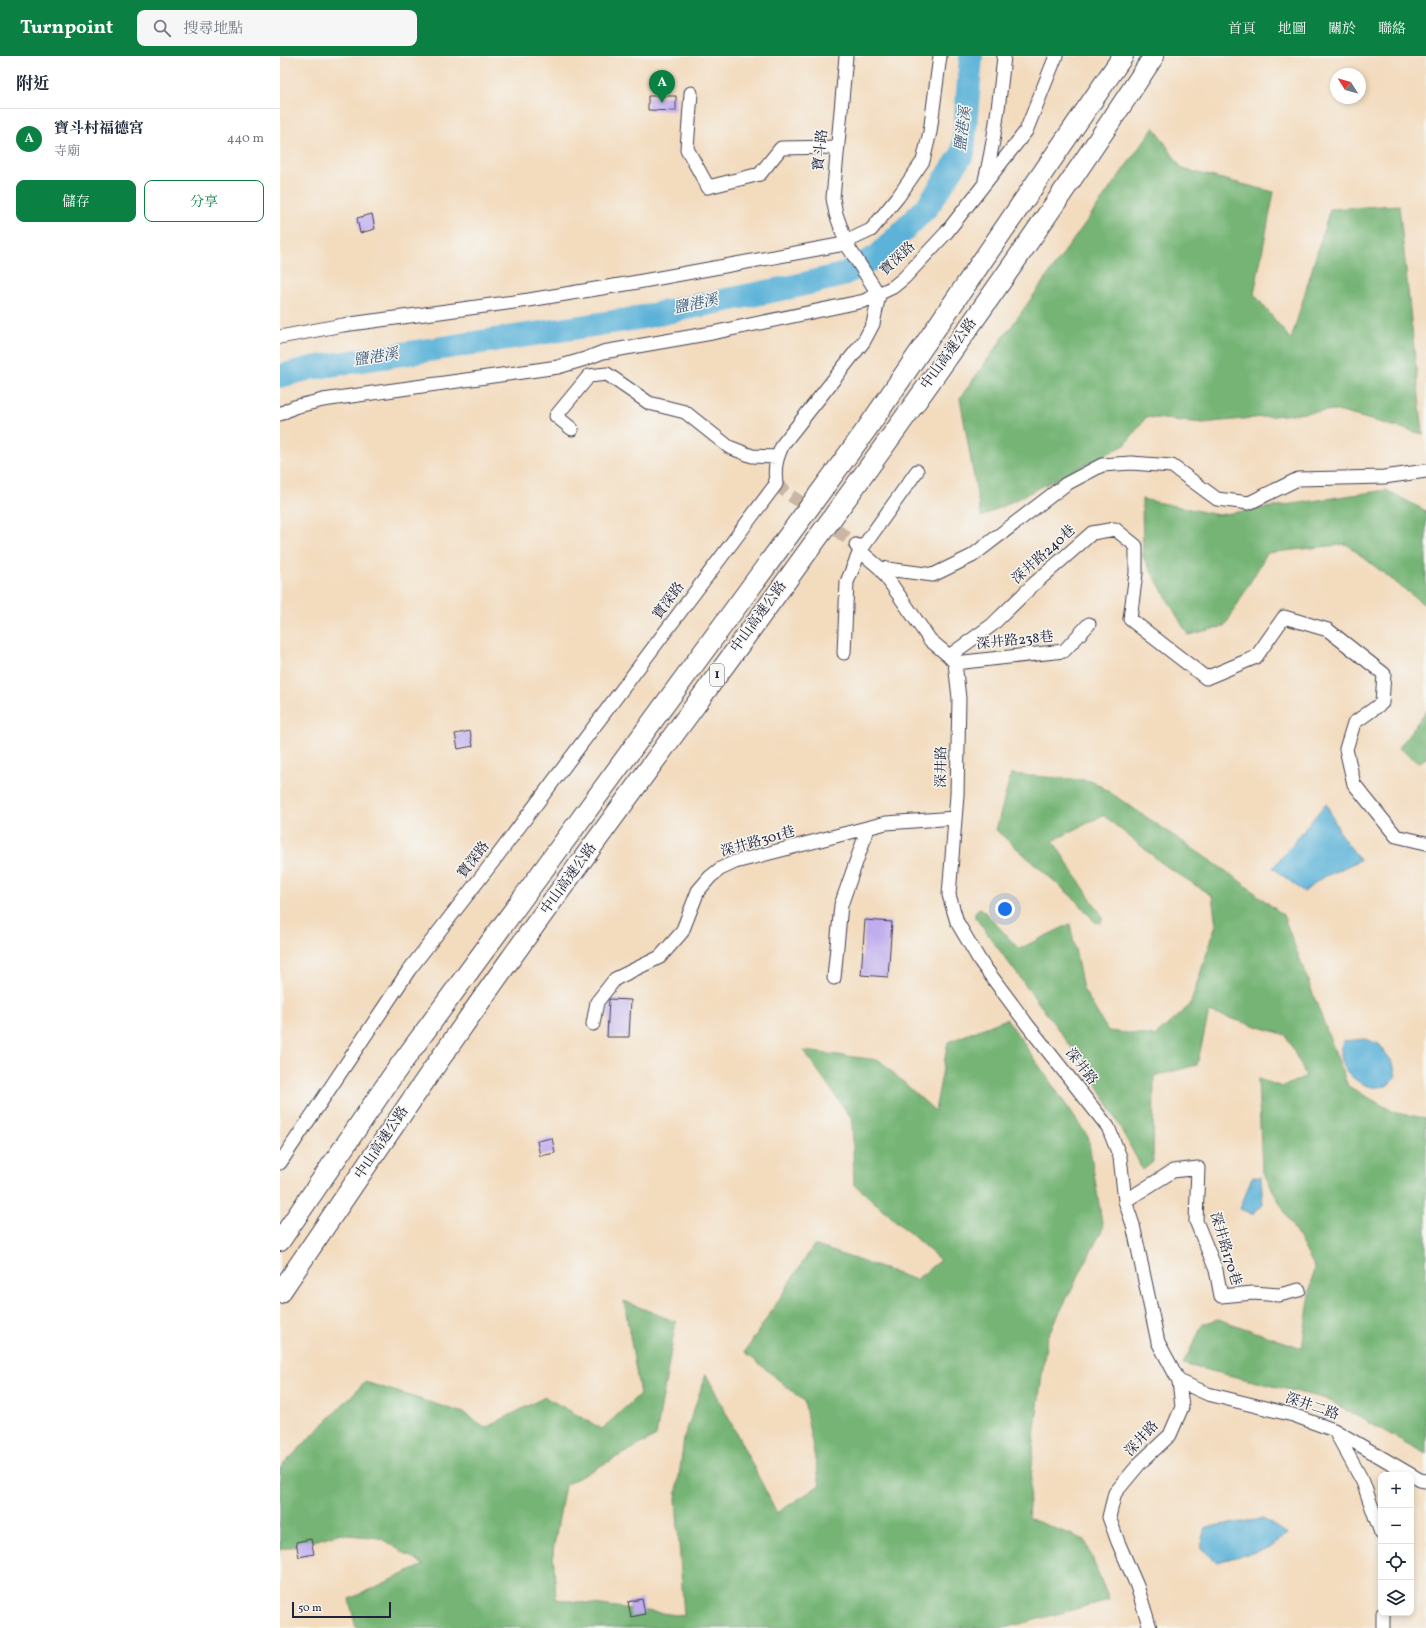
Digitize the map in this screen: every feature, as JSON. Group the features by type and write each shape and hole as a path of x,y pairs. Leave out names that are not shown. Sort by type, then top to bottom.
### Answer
{"highway":[{"name":"中山高速公路","path":"280,1241 393,1075 866,430 1123,56"},
{"name":"中山高速公路","path":"280,1293 384,1138 508,963 973,321 1107,128 1154,56"}],"street":[{"name":"寶斗路","path":"846,56 833,198 836,214 846,243 879,295"},
{"path":"280,337 343,324 529,300 632,283 833,247 846,243 871,230 898,197 924,161 930,132 940,56"},
{"path":"983,186 993,146 1000,104 1004,56"},
{"name":"寶深路","path":"280,1163 409,970 492,863 776,484 776,457 783,444 869,333 875,317 879,295 893,287 904,278 946,233 1026,131 1056,56"},
{"path":"691,94 687,149 708,187 760,174 781,148 837,147"},
{"path":"280,414 304,404 323,400 558,367 603,352 712,333 813,312 879,295"},
{"path":"572,430 556,416 589,376 607,374 649,403 685,412 729,447 752,456 776,457"},
{"path":"880,568 932,575 972,556 1066,484 1102,465 1131,463 1172,466 1217,499 1249,503 1298,478 1384,477 1426,471"},
{"path":"844,653 847,582 858,548 917,471"},
{"name":"深井路240巷","path":"952,660 1092,533 1115,529 1136,546 1136,573 1130,619 1206,678 1256,657 1284,617 1328,630 1384,674 1382,703 1354,723 1346,749 1352,777 1354,784 1396,836 1426,843"},
{"path":"858,548 880,568 930,640 952,660"},
{"name":"深井路238巷","path":"952,660 1064,651 1089,624"},
{"name":"深井路","path":"952,660 960,698 957,795 948,895 957,922 980,961 1034,1033 1108,1127 1120,1157 1125,1201 1133,1225 1158,1342 1179,1382 1182,1407 1170,1435 1140,1464 1115,1493 1109,1517 1137,1586 1150,1628"},
{"name":"深井路301巷","path":"593,1024 597,1002 615,979 660,957 682,932 698,891 710,877 720,869 735,862 886,823 955,818"},
{"path":"834,978 841,905 868,828"},
{"name":"深井路170巷","path":"1125,1201 1173,1171 1198,1168 1196,1221 1216,1270 1221,1296 1253,1293 1279,1295 1298,1290"},
{"name":"深井二路","path":"1179,1382 1208,1394 1293,1415 1334,1430 1420,1480 1426,1481"},
{"path":"1334,1430 1363,1482 1378,1524"},
{"path":"1383,1616 1383,1628"}],"green space":[{"path":"1154,127 1182,169 1274,192 1254,294 1291,340 1330,209 1399,205 1423,434 1334,410 1203,423 1146,417 1125,445 981,517 960,398"},
{"path":"1386,490 1426,511 1426,606 1346,544 1267,553 1225,626 1188,635 1143,557 1142,499 1218,515"},
{"path":"1426,711 1426,758 1418,763 1399,748"},
{"path":"1011,774 1093,781 1236,878 1283,915 1348,1086 1396,1113 1426,1118 1426,1454 1326,1399 1183,1364 1203,1324 1218,1319 1302,1348 1314,1266 1262,1170 1258,1079 1283,1087 1306,1076 1286,1035 1209,1012 1197,1065 1154,1076 1153,1162 1143,1170 1092,1075 975,917 975,912 979,908 982,909 1019,949 1070,924 1083,989 1108,1031 1155,1036 1190,1005 1216,925 1212,896 1163,864 1103,815 1053,841 1102,916 1102,921 1100,923 1095,922 1078,902 996,830"},
{"path":"1007,1019 1088,1137 1103,1228 1047,1337 1035,1428 1028,1518 1085,1540 1109,1600 1005,1628 356,1628 349,1599 424,1565 380,1538 338,1534 280,1550 280,1468 365,1382 464,1413 485,1428 545,1397 602,1429 640,1394 624,1301 676,1322 656,1436 565,1485 553,1551 556,1599 684,1616 676,1499 684,1438 706,1374 777,1513 820,1485 804,1401 745,1352 814,1245 916,1280 940,1260 854,1184 852,1119 804,1051 879,1060 935,1111 948,1042"}],"water":[{"path":"1326,803 1341,835 1360,860 1320,879 1304,892 1273,868"},
{"path":"1365,1039 1379,1044 1393,1063 1396,1077 1387,1086 1374,1087 1357,1081 1346,1070 1343,1064 1341,1049 1343,1041"},
{"path":"1252,1177 1261,1177 1263,1205 1252,1214 1240,1209"},
{"path":"1263,1519 1287,1534 1270,1548 1217,1562 1201,1548 1206,1527"}],"building":[{"path":"648,96 676,96 676,111 648,110"},
{"path":"372,214 375,229 360,233 357,218"},
{"path":"470,731 473,746 458,749 455,734"},
{"path":"865,920 892,922 888,977 861,975"},
{"path":"609,999 631,1000 629,1037 607,1037"},
{"path":"552,1138 555,1153 540,1156 537,1141"},
{"path":"311,1539 314,1554 299,1557 296,1542"},
{"path":"642,1599 645,1614 631,1617 628,1602"}],"waterway":[{"name":"鹽港溪","path":"280,376 311,368 632,319 796,286 842,275 878,256 927,207 963,153 971,56"}],"tunnel":[{"path":"776,484 856,545"}],"place":[{"name":"寶斗村福德宮","path":"662,103"}]}
